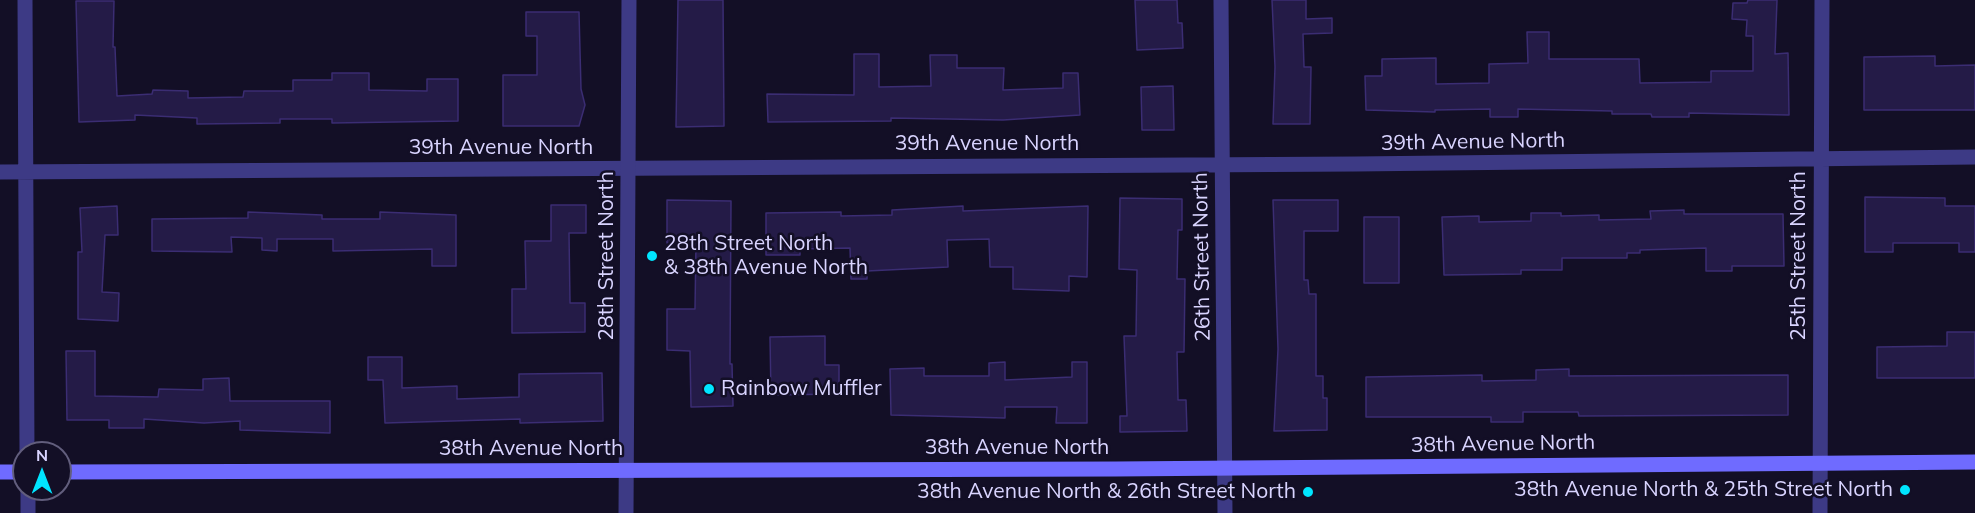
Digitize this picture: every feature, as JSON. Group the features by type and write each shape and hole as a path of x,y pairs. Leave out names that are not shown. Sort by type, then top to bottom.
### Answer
{"main road":[{"name":"38th Avenue North","path":"72,472 1225,468 1975,462"}],"street":[{"path":"25,0 27,441"},
{"name":"28th Street North","path":"626,513 629,0"},
{"name":"26th Street North","path":"1221,0 1225,513"},
{"name":"25th Street North","path":"1820,513 1822,0"},
{"name":"39th Avenue North","path":"0,172 1356,164 1975,157"}],"building":[{"path":"678,0 723,0 724,126 676,127"},
{"path":"1135,0 1177,0 1178,23 1182,23 1183,48 1137,50"},
{"path":"1272,0 1306,0 1306,19 1332,18 1332,33 1303,34 1304,67 1311,67 1310,124 1273,124 1275,67"},
{"path":"1748,0 1777,0 1775,54 1788,53 1789,115 1689,113 1689,117 1652,117 1651,114 1612,114 1612,111 1518,109 1518,117 1490,117 1490,109 1435,110 1435,112 1366,110 1365,76 1382,76 1382,59 1436,58 1436,84 1489,83 1489,64 1528,63 1527,32 1549,32 1549,59 1639,59 1640,83 1711,82 1711,71 1753,71 1753,36 1746,36 1747,20 1732,19 1733,3 1747,3"},
{"path":"76,1 114,1 113,47 115,47 117,96 152,94 153,90 188,91 188,98 243,97 244,91 293,91 293,80 332,80 332,73 369,73 369,90 427,91 427,79 458,79 458,121 332,123 332,119 280,119 280,123 197,124 197,118 135,115 135,120 79,122"},
{"path":"526,12 579,12 581,89 585,105 579,126 503,126 503,75 537,75 537,36 526,36"},
{"path":"854,54 879,54 879,87 931,86 930,55 957,55 957,68 1004,68 1003,90 1063,88 1063,73 1078,73 1080,115 1003,120 891,118 891,121 768,122 767,94 854,95"},
{"path":"1935,56 1935,66 1975,65 1975,110 1864,110 1864,57"},
{"path":"1173,86 1174,130 1142,130 1141,87"},
{"path":"1865,197 1945,198 1945,206 1975,206 1975,252 1959,252 1959,243 1893,243 1893,252 1865,252"},
{"path":"1120,198 1182,199 1182,230 1178,230 1177,279 1185,279 1184,352 1177,352 1178,400 1186,400 1187,431 1120,432 1120,416 1127,416 1124,336 1136,336 1137,270 1119,269"},
{"path":"667,200 731,201 730,364 732,364 733,406 691,407 690,351 667,350 667,309 695,309 696,243 667,243"},
{"path":"1273,200 1338,200 1338,231 1304,231 1304,280 1308,280 1309,294 1316,294 1316,376 1323,376 1323,398 1327,398 1327,430 1274,431 1278,349"},
{"path":"551,205 586,205 586,233 569,233 570,303 585,303 585,332 512,333 512,289 526,289 525,241 551,241"},
{"path":"117,206 118,235 105,235 102,292 119,293 118,321 78,319 78,252 82,252 80,208"},
{"path":"963,206 963,211 1088,206 1087,277 1069,276 1069,291 1013,289 1013,267 990,267 989,239 947,240 948,267 867,271 867,279 851,279 850,248 800,249 800,255 766,255 766,213 841,212 841,216 892,215 892,210"},
{"path":"1684,210 1684,214 1783,214 1784,266 1732,266 1732,271 1706,271 1706,248 1640,250 1640,253 1627,253 1627,258 1562,258 1562,270 1521,270 1521,274 1444,275 1442,217 1479,216 1479,222 1531,221 1531,213 1561,213 1561,216 1599,215 1599,220 1651,219 1650,211"},
{"path":"248,212 322,215 322,219 380,219 380,212 456,215 456,266 432,266 432,249 333,251 333,239 277,239 277,251 262,250 262,238 231,237 232,252 152,251 152,219 248,218"},
{"path":"1364,217 1399,217 1399,283 1364,283"},
{"path":"1947,332 1975,332 1975,378 1877,378 1877,347 1947,346"},
{"path":"825,336 825,365 839,365 839,394 771,395 770,337"},
{"path":"66,351 95,351 95,396 158,397 159,389 203,390 203,379 229,378 230,401 330,401 330,433 240,430 240,421 204,423 144,419 144,428 109,428 109,420 67,420"},
{"path":"368,357 402,357 402,388 457,386 457,399 519,397 519,374 602,373 603,421 520,423 520,419 385,423 383,380 368,380"},
{"path":"1005,362 1005,380 1072,377 1072,362 1087,362 1087,423 1056,423 1057,407 1005,407 1005,418 891,415 890,369 924,368 924,376 989,376 989,363"},
{"path":"1569,369 1569,376 1788,375 1788,415 1579,416 1578,412 1523,412 1523,422 1491,422 1491,417 1366,417 1366,377 1482,375 1482,381 1536,380 1536,370"}],"place":[{"name":"28th Street North & 38th Avenue North","path":"652,256"},
{"name":"Rainbow Muffler","path":"709,389"},
{"name":"38th Avenue North & 25th Street North","path":"1905,490"},
{"name":"38th Avenue North & 26th Street North","path":"1308,492"}]}
